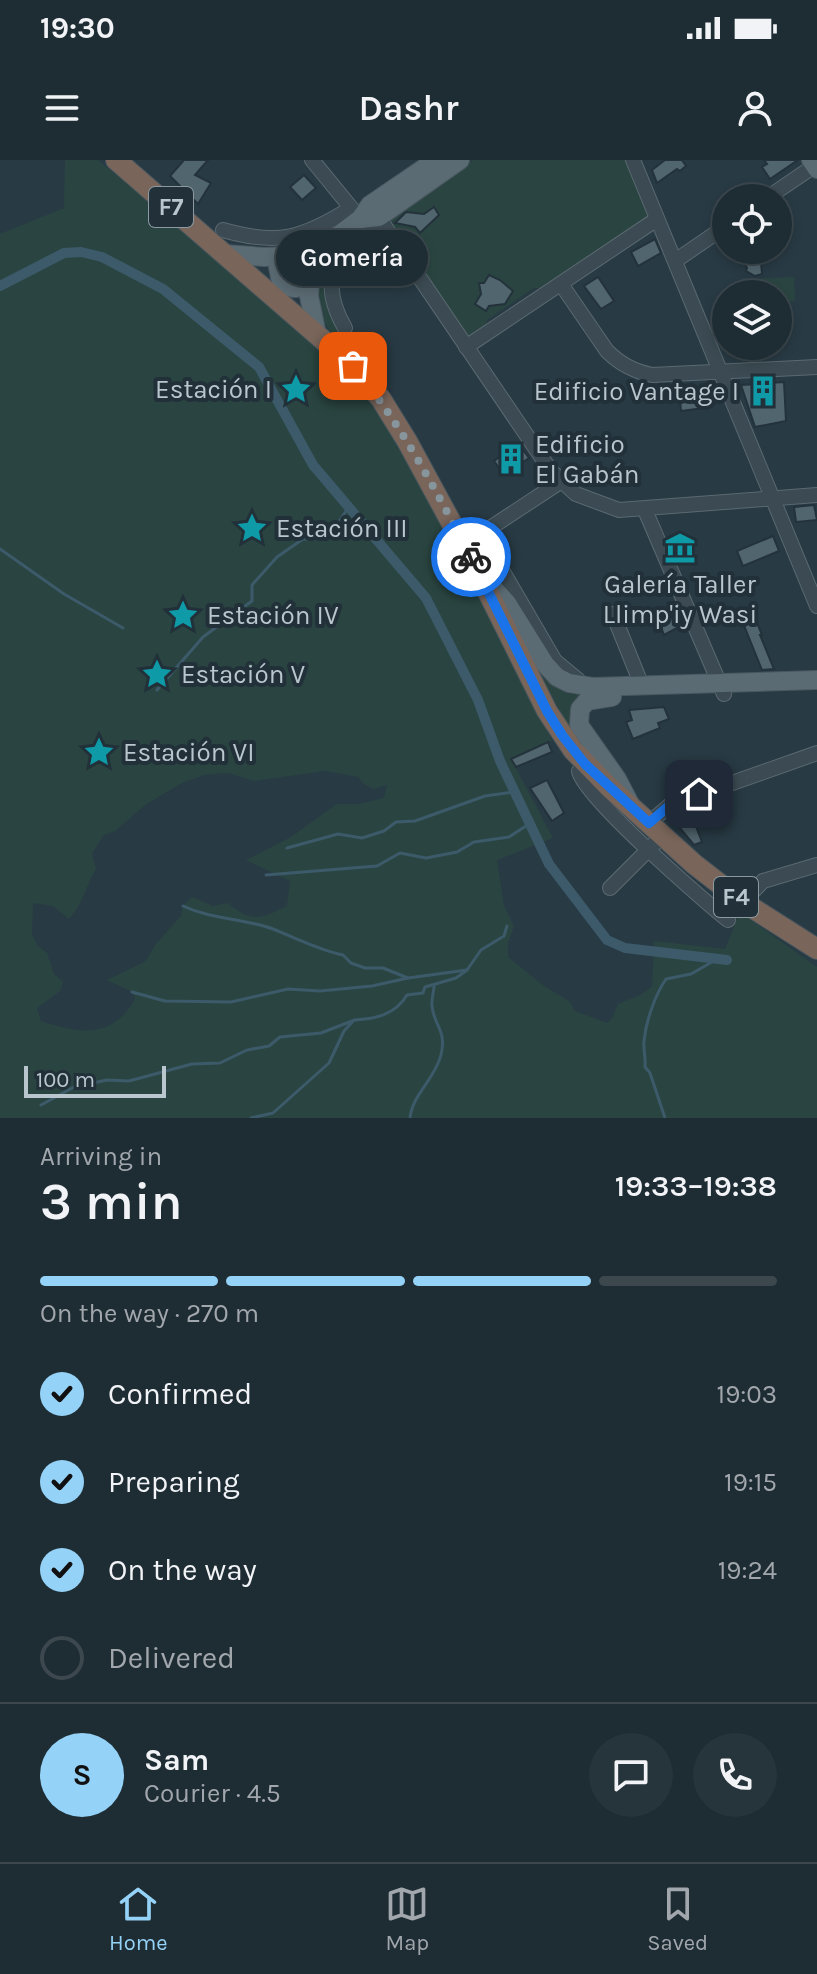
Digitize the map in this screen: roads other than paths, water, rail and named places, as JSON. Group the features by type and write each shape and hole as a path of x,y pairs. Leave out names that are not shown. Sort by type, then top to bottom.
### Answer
{"highway":[{"name":"F7","path":"116,160 287,308"},
{"name":"F4","path":"287,308 353,366 381,399 477,570 547,711 585,764 690,874 743,902 817,949"}],"main road":[{"path":"225,254 312,255 436,160"},
{"path":"365,212 460,160"},
{"path":"312,255 309,296 317,335"},
{"path":"287,308 278,267 289,256"},
{"path":"256,280 296,289 309,279"},
{"path":"477,570 507,603 545,664 557,677 569,683 593,687 817,690"},
{"path":"648,830 579,725 583,705 592,699 610,697 817,680"}],"street":[{"path":"312,160 365,212 466,347 560,482 602,506 619,510 817,495"},
{"path":"637,162 657,219 817,606"},
{"path":"787,184 815,164"},
{"path":"223,230 256,238 292,237 365,212"},
{"path":"345,328 333,303 334,268 365,212"},
{"path":"466,347 657,219"},
{"path":"675,261 712,236"},
{"path":"561,284 607,351 626,367 652,375 817,367"},
{"path":"560,482 481,534 555,661 564,671 593,687"},
{"path":"645,510 722,689"},
{"path":"613,614 642,686"},
{"path":"610,888 648,830 670,805 817,753"},
{"path":"585,764 579,771 580,778 648,830"},
{"path":"743,902 763,881 817,865"},
{"path":"690,874 728,920"}],"waterway":[{"path":"0,286 64,253 81,252 102,257 163,289 259,367 313,465 426,598 478,700 500,761 549,864 607,940 625,948 727,960"},
{"path":"157,690 203,637 252,601 252,585 277,557 303,539 314,539 338,523 348,508"},
{"path":"0,549 64,594 123,628"},
{"path":"287,848 338,834 362,838 384,831 396,822 415,821 485,796 514,792"},
{"path":"266,875 377,866 400,853 426,858 457,852 474,842 509,837 529,824"},
{"path":"183,906 273,929 343,955 351,963 365,968 383,968 408,978 467,970"},
{"path":"251,1118 273,1113 329,1063 344,1031 354,1020 384,1015 397,1007 407,995 423,993 425,987 456,978 467,970 481,950 504,936 507,926"},
{"path":"665,1118 650,1073 645,1067 644,1041 652,1008 666,979 691,974 719,958"},
{"path":"132,992 165,1001 231,1002 288,989 320,991 372,986 408,978"},
{"path":"410,1118 415,1102 441,1055 441,1034 432,1006 434,986"},
{"path":"41,1105 74,1087 107,1080 129,1081 192,1064 220,1063 247,1050 269,1046 280,1037 321,1033 352,1021"}],"place":[{"name":"Gomería","path":"353,366"},
{"name":"Estación I","path":"296,389"},
{"name":"Edificio Vantage I","path":"763,391"},
{"name":"Edificio El Gabán","path":"511,459"},
{"name":"Estación III","path":"252,528"},
{"name":"Galería Taller Llimp'iy Wasi","path":"680,548"},
{"name":"Estación IV","path":"183,615"},
{"name":"Estación V","path":"157,674"},
{"name":"Estación VI","path":"99,752"}]}
